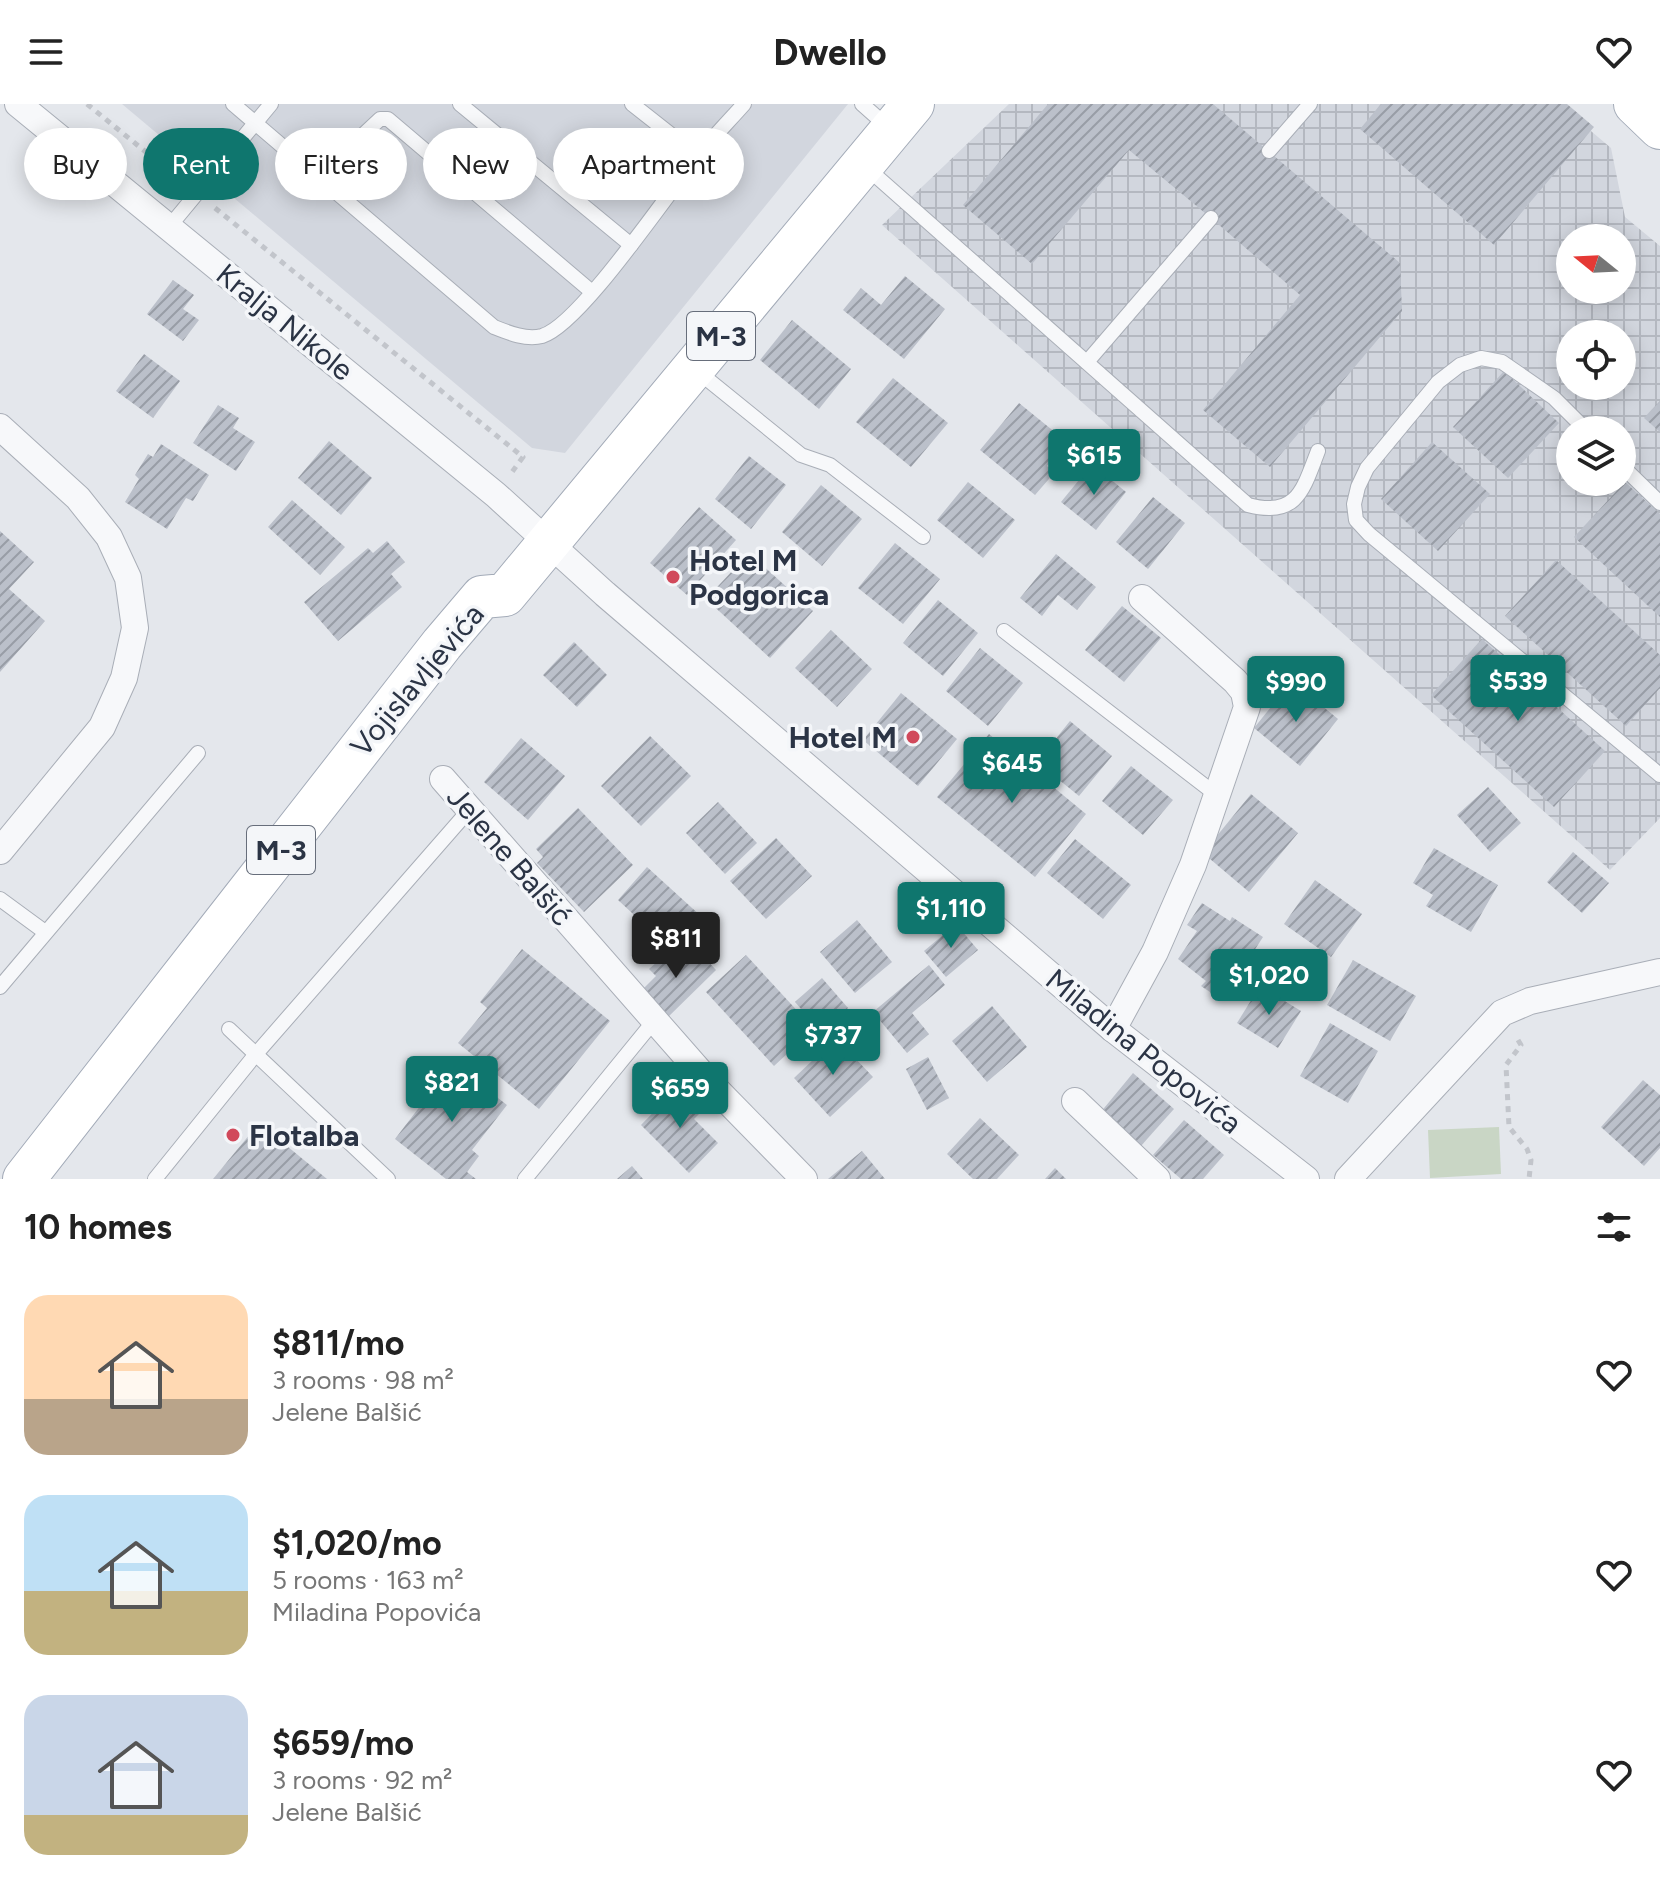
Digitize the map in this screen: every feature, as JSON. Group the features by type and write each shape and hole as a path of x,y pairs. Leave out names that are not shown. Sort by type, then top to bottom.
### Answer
{"main road":[{"name":"Vojislavljevića","path":"24,1179 442,644 482,597 505,595 864,165 889,113 936,104"},
{"path":"1635,104 1660,128"}],"street":[{"name":"Kralja Nikole","path":"18,104 550,542"},
{"path":"0,427 78,498 109,537 128,578 135,628 124,678 102,727 0,851"},
{"name":"Miladina Popovića","path":"550,542 617,604 1113,1029 1306,1179"},
{"path":"1113,1029 1155,952 1193,865 1247,707 1244,692 1235,681 1142,598"},
{"name":"Jelene Balšić","path":"443,779 708,1081 804,1179"},
{"path":"1348,1179 1502,1013 1530,1001 1660,972"},
{"path":"1075,1101 1157,1179"}],"lane":[{"path":"233,104 275,139"},
{"path":"250,128 271,104"},
{"path":"460,104 631,245"},
{"path":"632,104 662,128"},
{"path":"723,128 744,104"},
{"path":"1269,151 1310,104"},
{"path":"370,128 380,119 388,119 399,128"},
{"path":"407,135 592,292"},
{"path":"864,165 1248,505 1269,511 1289,505 1305,483 1318,451"},
{"path":"169,227 191,200"},
{"path":"345,200 494,327 516,336 542,336 566,322 665,200"},
{"path":"1087,362 1211,218"},
{"path":"1572,416 1554,398 1502,362 1481,358 1460,365 1438,382 1367,468 1354,504 1356,520 1660,775"},
{"path":"694,369 801,455 830,465 923,537"},
{"path":"1636,480 1660,503"},
{"path":"1004,631 1218,796"},
{"path":"0,987 198,753"},
{"path":"155,1179 256,1054 470,809"},
{"path":"0,899 45,932"},
{"path":"525,1179 654,1021"},
{"path":"229,1029 388,1179"}],"path":[{"path":"87,104 143,149"},
{"path":"206,200 523,457 496,495"},
{"path":"1502,1013 1521,1045 1506,1065 1509,1127 1527,1149 1531,1160 1529,1179"}],"shaded area":[{"path":"122,104 848,104 565,453 532,448 236,200 259,200 259,128 151,128"},
{"path":"1009,104 1559,104 1611,148 1625,217 1633,224 1556,224 1556,304 1636,304 1636,226 1660,246 1660,818 1610,870 882,225"}],"green space":[{"path":"1499,1127 1501,1174 1430,1178 1428,1130"}],"building":[{"path":"1048,104 1213,104 1400,263 1402,311 1270,467 1203,410 1300,295 1211,218 1129,150 1032,264 963,205"},
{"path":"1381,104 1567,104 1594,127 1494,245 1360,129"},
{"path":"905,276 945,309 904,359 843,310 861,288 881,305"},
{"path":"173,280 194,295 183,309 199,320 183,341 147,314"},
{"path":"792,320 851,369 819,409 760,360"},
{"path":"144,354 180,381 153,418 116,391"},
{"path":"1504,371 1556,420 1556,426 1508,478 1453,427"},
{"path":"893,378 948,423 911,467 856,422"},
{"path":"1660,401 1660,432 1644,418"},
{"path":"1019,403 1067,442 1047,466 1055,472 1035,495 980,450"},
{"path":"218,405 239,418 233,428 255,442 236,471 193,443"},
{"path":"329,441 372,478 341,515 298,478"},
{"path":"1432,442 1490,494 1438,551 1381,499"},
{"path":"161,444 209,475 193,501 186,498 167,529 125,502 139,479 135,475 148,454 153,457"},
{"path":"749,456 786,485 751,529 715,499"},
{"path":"1092,464 1126,492 1096,530 1061,502"},
{"path":"968,482 1015,520 983,558 937,520"},
{"path":"821,485 862,519 822,566 782,532"},
{"path":"1636,492 1660,514 1660,617 1574,537 1612,496 1636,496"},
{"path":"1153,497 1185,523 1148,569 1116,542"},
{"path":"292,500 345,547 320,575 268,527"},
{"path":"699,507 736,540 687,595 650,563"},
{"path":"0,531 34,562 9,589 45,621 0,672"},
{"path":"387,541 405,562 391,574 402,587 338,641 304,602 368,548 373,553"},
{"path":"895,543 940,579 903,624 858,588"},
{"path":"749,553 813,611 770,658 706,599"},
{"path":"1056,554 1096,587 1077,610 1058,595 1042,616 1020,598"},
{"path":"1556,560 1660,655 1660,688 1626,726 1505,616"},
{"path":"938,600 978,633 943,676 903,643"},
{"path":"1122,606 1161,638 1124,682 1085,650"},
{"path":"831,630 872,669 837,707 795,668"},
{"path":"1482,639 1605,751 1554,807 1431,695"},
{"path":"574,642 607,675 577,707 543,675"},
{"path":"980,648 1023,683 988,726 946,691"},
{"path":"1292,681 1338,719 1300,766 1254,728"},
{"path":"901,693 957,739 918,786 863,740"},
{"path":"1070,721 1112,756 1079,796 1037,762"},
{"path":"989,734 1086,814 1035,877 937,797"},
{"path":"650,736 691,776 641,826 601,786"},
{"path":"521,738 565,776 528,820 484,782"},
{"path":"1131,766 1173,800 1143,835 1102,801"},
{"path":"1488,787 1521,823 1490,852 1457,815"},
{"path":"1251,794 1298,833 1249,892 1203,853"},
{"path":"718,802 757,843 725,874 686,833"},
{"path":"578,808 633,865 584,912 537,863 543,857 536,849"},
{"path":"776,838 812,876 766,919 730,881"},
{"path":"1075,839 1131,885 1103,919 1047,873"},
{"path":"1434,848 1498,885 1471,932 1426,906 1433,895 1413,883"},
{"path":"1573,852 1609,883 1582,913 1547,882"},
{"path":"647,867 703,918 673,951 618,900"},
{"path":"1315,880 1362,914 1331,957 1284,924"},
{"path":"1202,903 1263,937 1222,1000 1201,986 1206,981 1178,959 1197,931 1187,925"},
{"path":"857,920 892,962 855,993 820,952"},
{"path":"956,924 978,950 946,977 924,951"},
{"path":"691,943 716,970 665,1020 639,993 656,976 649,969 667,953 673,960"},
{"path":"522,949 610,1021 539,1109 458,1043 487,1008 480,1002"},
{"path":"746,955 814,1029 774,1066 706,992"},
{"path":"1353,960 1416,996 1390,1041 1327,1005"},
{"path":"929,965 945,985 912,1013 929,1034 907,1053 873,1012"},
{"path":"822,978 848,1008 821,1032 795,1002"},
{"path":"1260,986 1301,1011 1278,1048 1237,1023"},
{"path":"992,1006 1027,1047 987,1082 952,1041"},
{"path":"1330,1023 1378,1051 1348,1103 1300,1076"},
{"path":"836,1038 873,1077 830,1117 794,1078"},
{"path":"928,1057 949,1098 927,1110 906,1069"},
{"path":"453,1063 507,1105 472,1150 479,1156 467,1172 476,1179 446,1179 395,1139"},
{"path":"1133,1073 1174,1109 1139,1148 1100,1113"},
{"path":"1643,1080 1660,1095 1660,1148 1644,1166 1601,1127"},
{"path":"678,1087 702,1111 694,1119 718,1143 689,1173 641,1125"},
{"path":"980,1118 1019,1155 997,1179 973,1179 947,1154"},
{"path":"1184,1120 1224,1155 1203,1179 1181,1179 1153,1155"},
{"path":"259,1123 327,1179 213,1179"},
{"path":"862,1151 885,1179 828,1179"},
{"path":"632,1166 643,1179 617,1179"},
{"path":"1055,1168 1066,1179 1045,1179"}],"place":[{"name":"Hotel M Podgorica","path":"673,577"},
{"name":"Hotel M","path":"913,737"},
{"name":"Flotalba","path":"233,1135"}]}
